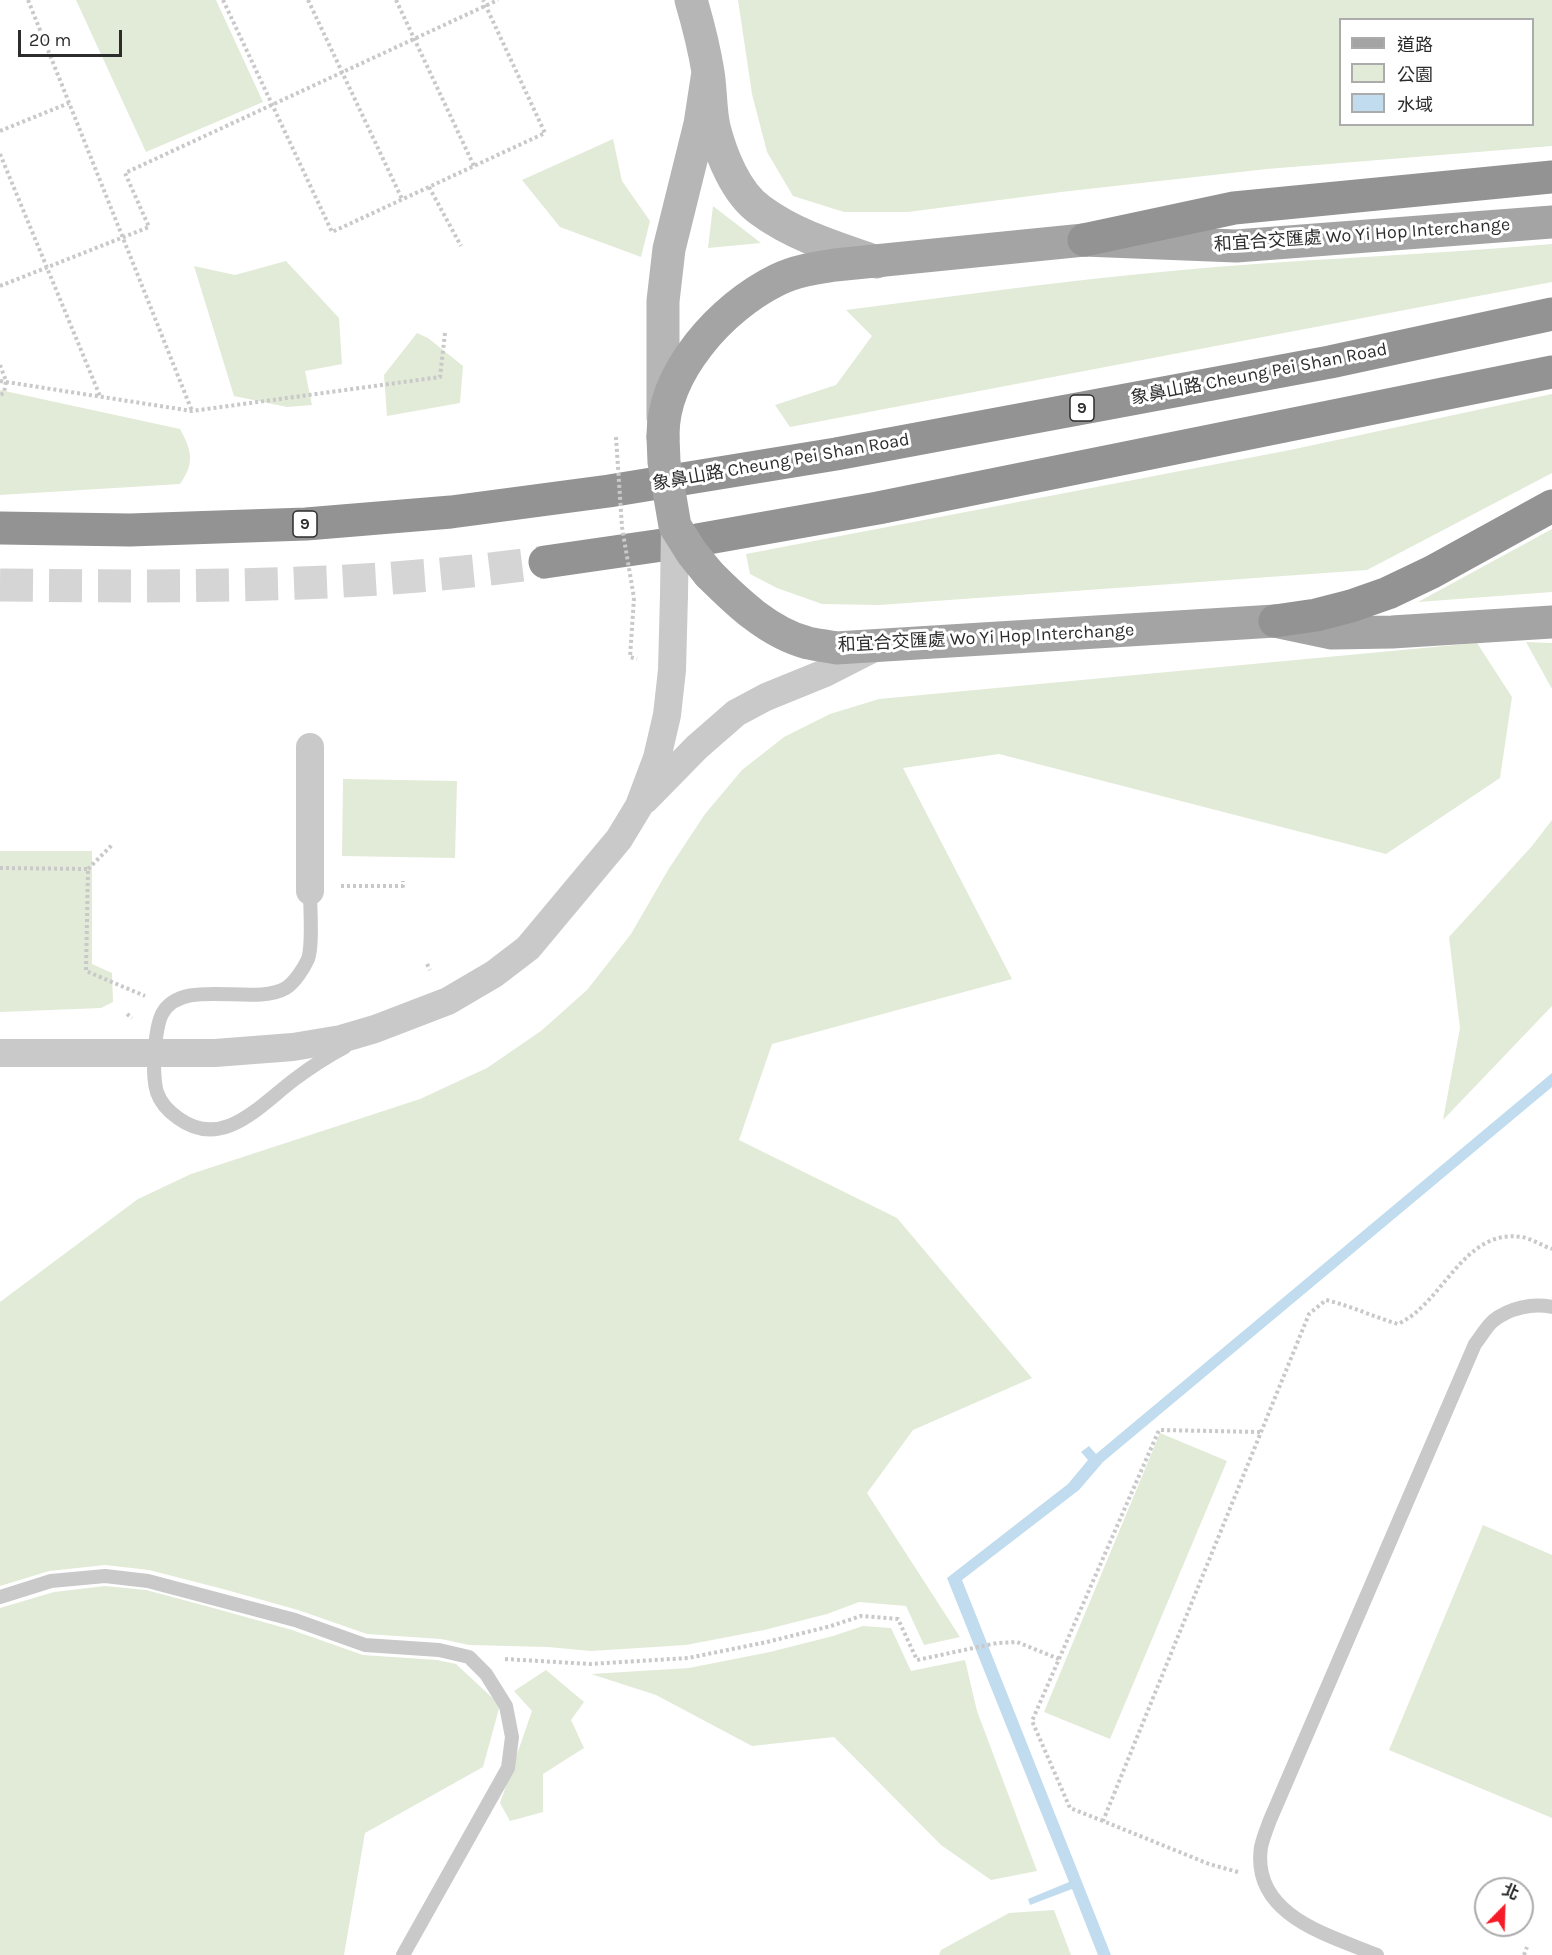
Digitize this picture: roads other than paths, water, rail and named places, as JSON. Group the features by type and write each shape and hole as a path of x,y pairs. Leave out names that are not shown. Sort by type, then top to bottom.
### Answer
{"highway":[{"path":"1084,240 1234,208 1552,177"},
{"name":"象鼻山路 Cheung Pei Shan Road","path":"0,528 130,530 306,524 451,512 609,491 848,452 1306,366 1552,314"},
{"path":"545,562 697,540 878,508 1552,372"},
{"path":"1275,621 1324,613 1388,593 1432,572 1552,506"}],"main road":[{"name":"和宜合交匯處 Wo Yi Hop Interchange","path":"1552,222 1236,246 1084,240 835,265 806,270 779,279 735,306 694,349 675,387 663,430 664,462 675,526 692,553 733,598 783,633 807,643 836,648 1275,621 1332,633 1552,622"}],"street":[{"path":"691,0 708,72 714,126 726,162 741,189 757,209 802,235 878,262"},
{"path":"663,430 663,301 669,249 693,159 708,72"},
{"path":"0,1053 215,1053 293,1047 341,1039 375,1029 448,1001 494,974 528,948 619,838 639,806 657,758 667,715 672,669 675,526"},
{"path":"639,806 697,747 736,713 766,697 825,673 880,645"},
{"path":"310,747 310,888"}],"lane":[{"path":"310,888 309,957 298,976 287,987 270,994 191,995 177,1000 162,1014 155,1053 154,1084 158,1096 166,1110 183,1122 207,1131 226,1128 250,1115 319,1062 375,1029"},
{"path":"1377,1955 1309,1927 1286,1912 1270,1894 1264,1879 1262,1846 1270,1820 1475,1344 1492,1322 1515,1308 1542,1305 1552,1307"},
{"path":"0,1597 51,1581 105,1576 148,1581 295,1620 365,1645 439,1650 469,1657 486,1674 506,1706 512,1737 508,1768 403,1955"}],"water":[{"path":"1552,1073 1552,1087 1103,1462 1079,1490 962,1580 1111,1955 1098,1955 1072,1889 1030,1905 1028,1899 1069,1882 947,1578 1068,1484 1088,1460 1081,1452 1089,1446 1096,1454"}],"tunnel":[{"path":"0,585 273,584 409,577 545,562"}]}
